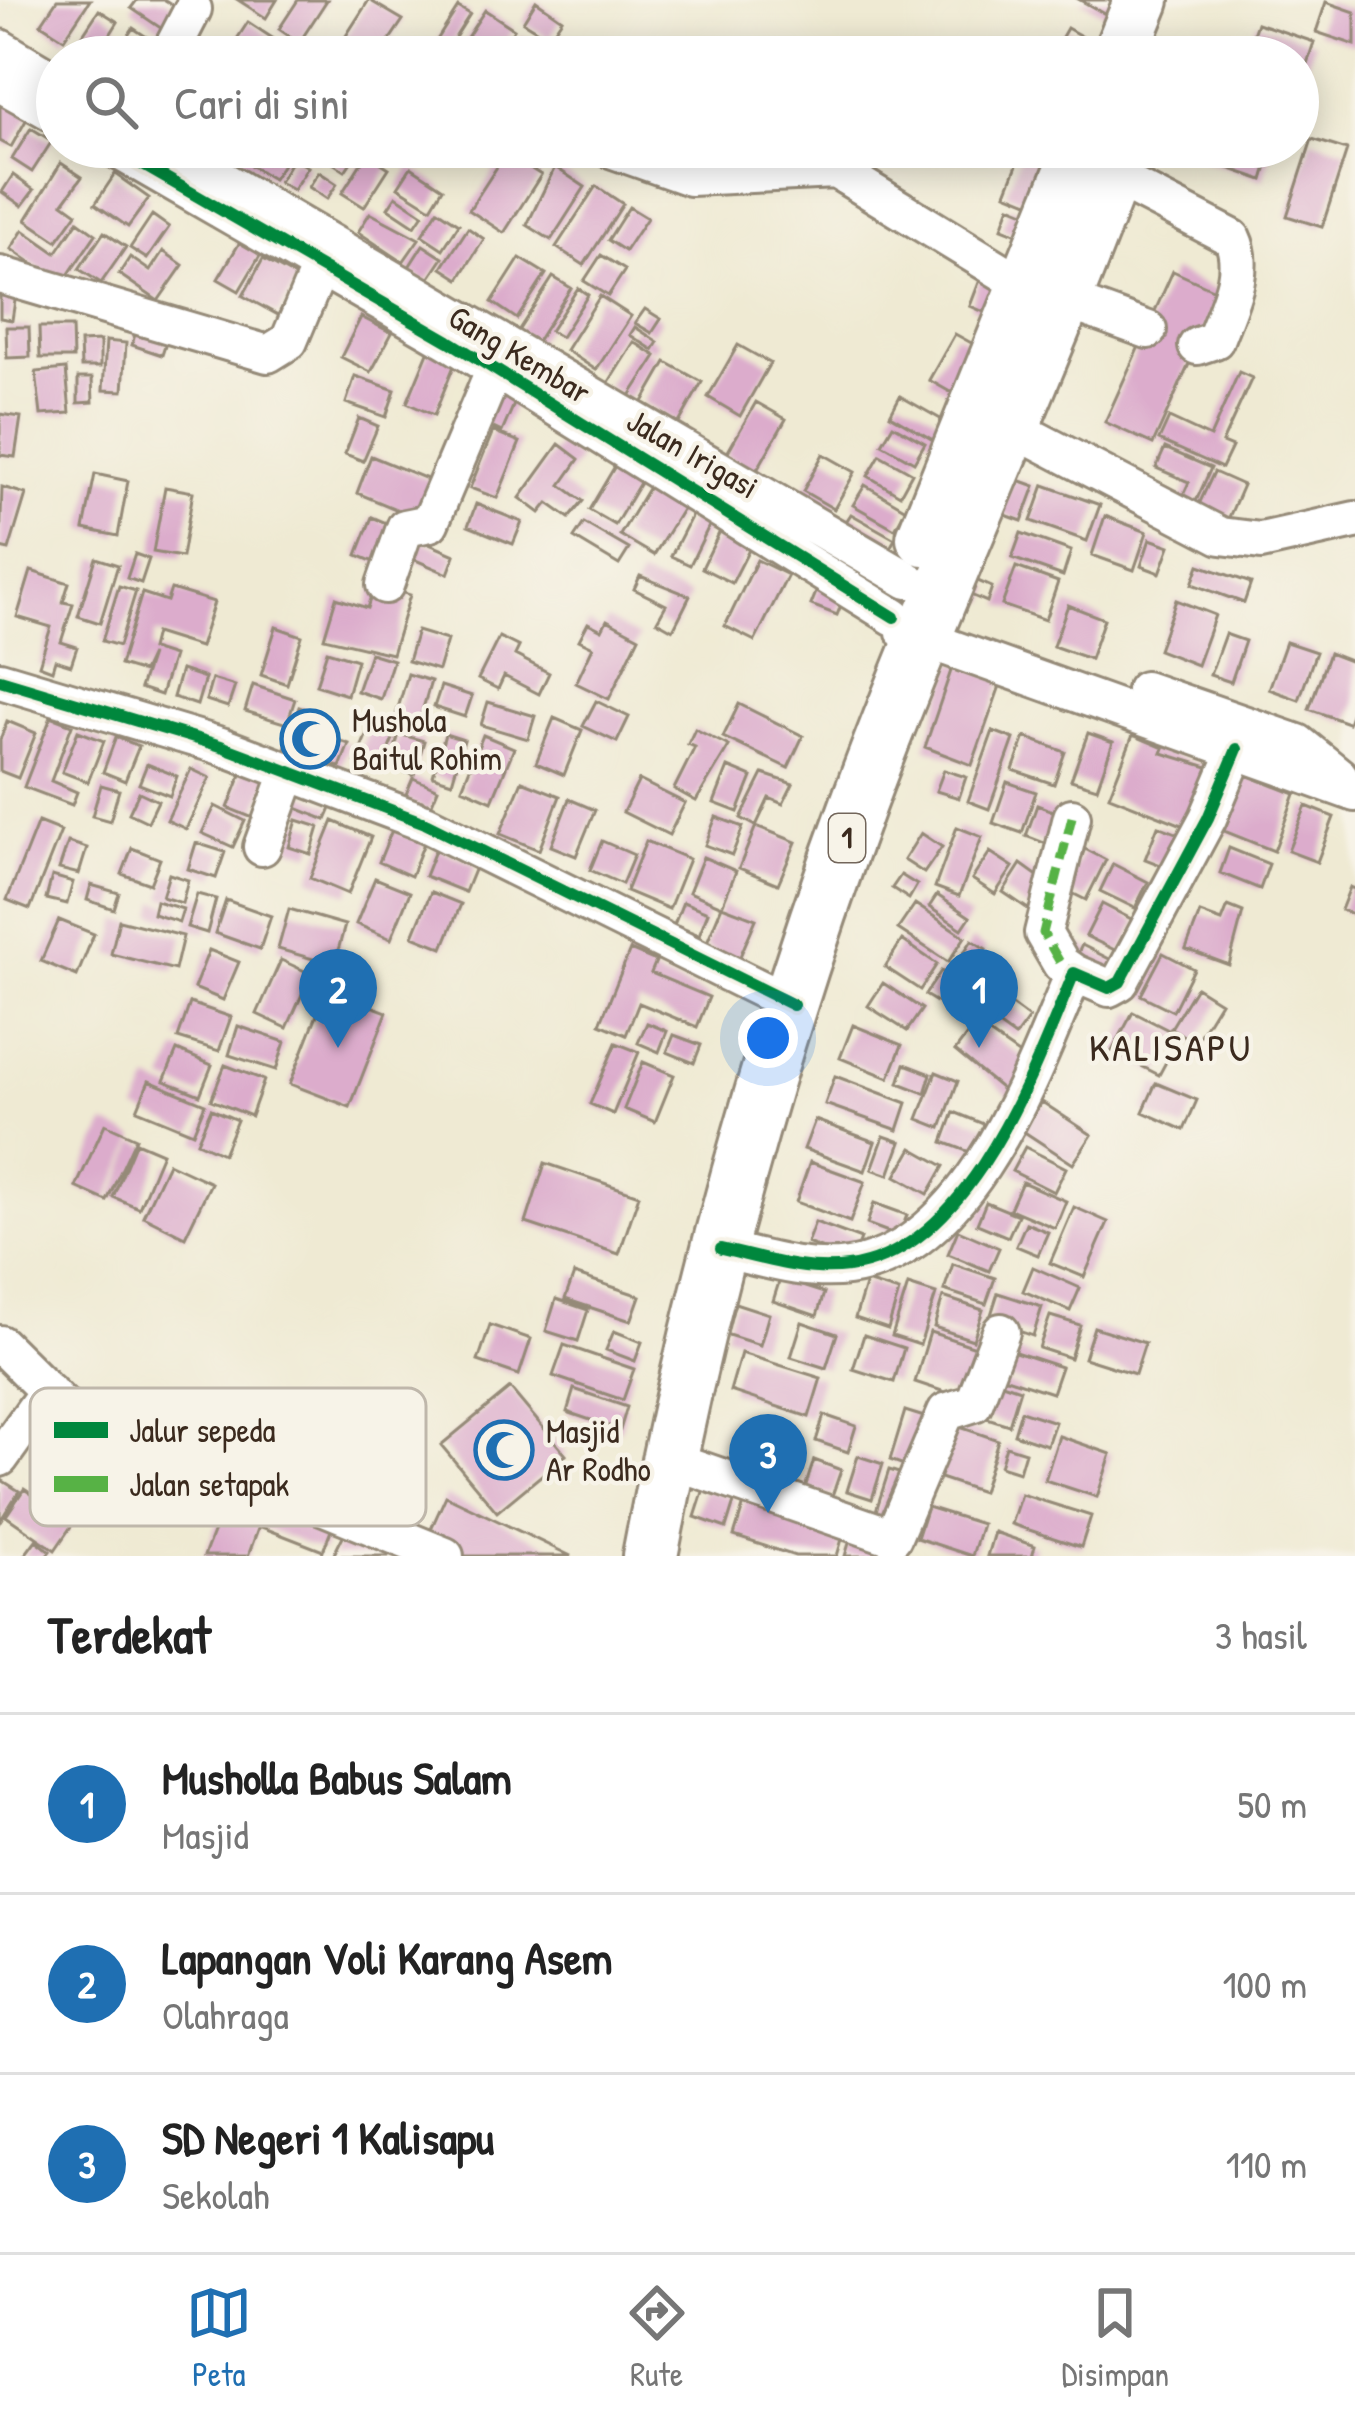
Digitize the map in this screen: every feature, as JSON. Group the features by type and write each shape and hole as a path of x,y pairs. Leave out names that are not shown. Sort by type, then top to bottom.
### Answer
{"highway":[{"path":"1136,36 1142,0"},
{"path":"1148,36 1177,0"},
{"name":"1","path":"635,1550 705,1185 778,1000 910,615 1094,168"},
{"name":"1","path":"910,615 1010,426 1042,291"},
{"name":"1","path":"635,1550 670,1459 778,1000"}],"street":[{"path":"179,36 193,9"},
{"path":"0,49 36,70"},
{"path":"0,82 36,103"},
{"name":"Gang Kembar","path":"148,168 910,615"},
{"name":"Jalan Irigasi","path":"199,168 910,615"},
{"path":"664,168 690,177 836,170 1042,291 1148,330"},
{"path":"1117,168 1232,238 1238,251 1237,280 1215,340 1197,346"},
{"path":"0,275 268,354 289,341 320,267"},
{"path":"385,585 404,530 430,523 495,370"},
{"path":"1010,426 1221,536 1262,542 1355,520"},
{"path":"910,615 1353,792"},
{"path":"910,615 1298,743 1334,770 1353,792"},
{"path":"0,680 290,770 425,823 778,1000"},
{"path":"1072,817 1043,933 1061,964 1109,988 1120,982 1208,818 1237,749"},
{"path":"262,847 290,770"},
{"path":"721,1249 788,1264 850,1267 878,1258 936,1221 963,1196 1034,1078 1074,974"},
{"path":"670,1459 889,1546 946,1412 974,1402 1001,1332"},
{"path":"0,1344 45,1388"},
{"path":"0,1458 30,1416"},
{"path":"354,1526 397,1546 445,1556"}],"building":[{"path":"57,0 90,0 66,36 41,24"},
{"path":"137,0 165,0 182,11 168,33 131,8"},
{"path":"238,0 277,0 266,18"},
{"path":"298,0 327,0 304,36 289,36 279,29"},
{"path":"369,0 403,20 392,36 346,36"},
{"path":"1080,0 1116,0 1107,15"},
{"path":"536,1 562,19 550,36 523,22"},
{"path":"1326,2 1355,12 1355,45 1316,32"},
{"path":"458,7 470,14 456,36 440,36"},
{"path":"99,10 118,22 109,36 82,36"},
{"path":"485,10 514,29 510,36 468,36"},
{"path":"248,22 269,36 239,36"},
{"path":"1257,23 1296,36 1252,36"},
{"path":"7,93 33,108 11,147 0,141 0,106"},
{"path":"31,128 36,131 32,172 12,159"},
{"path":"1319,141 1347,150 1322,227 1287,216 1303,168 1319,168"},
{"path":"58,168 68,168 82,177 63,203 77,213 57,241 26,220"},
{"path":"255,168 280,168 273,179"},
{"path":"287,168 307,168 293,190 279,182"},
{"path":"358,168 389,168 364,207 342,193"},
{"path":"413,168 443,188 431,208 398,187"},
{"path":"496,168 530,168 541,175 504,233 469,210"},
{"path":"555,168 585,187 551,240 527,225"},
{"path":"1016,168 1053,168 1038,206 1006,193"},
{"path":"1228,168 1267,168 1263,180"},
{"path":"319,172 337,184 327,199 309,187"},
{"path":"115,174 149,198 128,227 95,204"},
{"path":"13,175 34,190 22,206 2,192"},
{"path":"596,186 623,204 584,265 556,247"},
{"path":"396,196 423,214 415,226 388,208"},
{"path":"1010,206 1037,217 1028,238 1002,228"},
{"path":"629,207 647,218 625,251 608,240"},
{"path":"438,210 459,224 443,249 422,235"},
{"path":"370,213 419,239 403,262 358,232"},
{"path":"152,215 169,227 147,259 130,248"},
{"path":"78,221 96,234 62,284 11,249 23,230 56,253"},
{"path":"468,228 484,239 459,279 442,268"},
{"path":"104,232 126,247 101,283 79,269"},
{"path":"246,232 267,244 239,291 218,279"},
{"path":"423,245 443,258 427,282 407,270"},
{"path":"163,251 183,265 158,301 119,274 130,257 150,271"},
{"path":"601,255 625,270 608,296 584,281"},
{"path":"520,258 546,274 517,319 492,302"},
{"path":"263,259 298,278 278,315 243,296"},
{"path":"1173,271 1221,293 1153,444 1105,422"},
{"path":"983,272 1006,281 993,316 970,306"},
{"path":"553,277 571,288 536,343 518,331"},
{"path":"578,288 588,295 561,337 550,331"},
{"path":"0,292 16,294 12,320 0,318"},
{"path":"600,296 631,316 596,370 566,350"},
{"path":"645,309 661,319 652,333 635,323"},
{"path":"361,317 392,333 371,372 341,357"},
{"path":"6,327 29,327 30,357 7,358"},
{"path":"39,327 72,327 73,358 40,358"},
{"path":"137,327 168,337 162,355 132,345"},
{"path":"635,327 658,342 653,350 630,335"},
{"path":"955,334 986,351 959,397 929,380"},
{"path":"100,341 100,367 81,367 80,342"},
{"path":"106,341 126,343 123,391 103,390"},
{"path":"634,342 656,356 628,399 607,385"},
{"path":"431,345 458,356 434,415 407,403"},
{"path":"738,345 770,363 740,416 708,397"},
{"path":"666,362 702,382 679,423 643,402"},
{"path":"66,369 70,413 41,415 36,372"},
{"path":"1239,372 1252,378 1222,443 1232,447 1222,468 1159,440 1169,418 1210,437"},
{"path":"355,376 395,390 386,417 346,403"},
{"path":"78,378 92,378 93,402 78,403"},
{"path":"495,384 518,395 502,432 479,421"},
{"path":"900,396 944,421 933,440 890,415"},
{"path":"756,402 786,419 756,472 726,455"},
{"path":"0,414 21,417 15,457 0,455"},
{"path":"359,418 378,426 363,461 345,454"},
{"path":"893,425 925,443 914,462 882,444"},
{"path":"493,431 520,442 497,498 470,488"},
{"path":"559,444 579,459 561,485 583,501 569,518 548,503 540,513 520,498"},
{"path":"1165,448 1211,468 1192,510 1179,504 1189,482 1156,468"},
{"path":"823,454 855,472 834,509 803,491"},
{"path":"880,455 912,473 900,495 868,476"},
{"path":"371,456 442,485 427,522 357,493"},
{"path":"618,461 644,476 615,525 589,510"},
{"path":"1214,472 1243,485 1223,531 1193,517"},
{"path":"95,474 128,481 118,536 84,529"},
{"path":"1013,478 1035,486 1022,521 1000,513"},
{"path":"865,485 906,509 895,529 853,505"},
{"path":"1044,485 1100,505 1087,541 1031,521"},
{"path":"2,487 26,494 9,550 0,548"},
{"path":"165,487 193,492 182,557 153,552"},
{"path":"649,487 683,508 654,555 620,535"},
{"path":"476,504 522,522 513,544 468,526"},
{"path":"851,514 895,539 887,553 842,528"},
{"path":"692,515 710,524 690,565 671,556"},
{"path":"1105,516 1147,532 1134,570 1092,555"},
{"path":"372,517 396,527 381,565 357,555"},
{"path":"584,523 629,549 619,565 574,538"},
{"path":"722,527 753,542 732,583 702,568"},
{"path":"1021,533 1071,551 1063,576 1012,558"},
{"path":"1150,539 1170,546 1160,573 1141,566"},
{"path":"420,540 455,555 448,574 413,559"},
{"path":"135,554 149,559 141,583 127,578"},
{"path":"96,558 118,565 100,623 78,616"},
{"path":"757,560 788,575 755,641 725,626"},
{"path":"1199,565 1251,583 1244,603 1192,584"},
{"path":"1016,567 1058,582 1045,620 1002,605"},
{"path":"31,571 69,583 63,602 73,604 61,642 77,647 71,665 55,660 52,670 39,665 51,627 17,617"},
{"path":"640,576 690,596 673,630 657,621 666,605 634,589"},
{"path":"973,579 992,587 987,602 968,594"},
{"path":"821,580 847,590 837,615 811,605"},
{"path":"375,584 410,595 392,654 324,638 336,598 367,608"},
{"path":"119,586 136,591 119,646 102,641"},
{"path":"171,589 214,602 200,647 155,633 151,649 173,656 161,695 140,688 151,655 143,672 120,665 142,593 167,601"},
{"path":"1176,600 1215,615 1197,665 1158,650"},
{"path":"1068,605 1104,619 1090,659 1053,646"},
{"path":"607,620 639,637 609,699 576,683 593,647 579,640 588,623 602,630"},
{"path":"276,627 302,636 287,684 261,675"},
{"path":"417,631 447,640 438,670 408,661"},
{"path":"1225,634 1245,641 1231,682 1210,675"},
{"path":"499,637 519,647 515,655 549,673 539,694 504,676 498,689 478,679"},
{"path":"1286,642 1316,652 1299,700 1269,689"},
{"path":"327,651 357,660 347,695 316,685"},
{"path":"370,653 393,660 381,699 357,691"},
{"path":"1329,653 1355,663 1355,703 1348,723 1309,709"},
{"path":"954,662 1002,680 972,765 925,747"},
{"path":"181,670 205,678 197,705 173,697"},
{"path":"408,674 431,681 419,722 396,715"},
{"path":"212,679 235,686 228,707 206,700"},
{"path":"253,685 295,699 287,724 245,711"},
{"path":"441,686 472,696 465,717 434,707"},
{"path":"596,701 629,717 617,742 583,726"},
{"path":"488,702 535,716 528,739 481,725"},
{"path":"739,704 803,736 788,768 723,737"},
{"name":"Mushola Baitul Rohim","path":"299,707 323,715 317,733 349,744 340,767 283,754"},
{"path":"51,717 72,725 51,781 77,792 72,805 24,787"},
{"path":"554,718 582,730 564,775 536,763"},
{"path":"373,719 397,729 379,773 355,763"},
{"path":"7,721 36,733 18,778 0,771 0,740"},
{"path":"695,729 729,746 696,801 674,789 695,747 688,744"},
{"path":"78,731 104,741 88,782 62,772"},
{"path":"993,731 1014,739 989,809 968,801"},
{"path":"1088,733 1113,742 1097,788 1071,780"},
{"path":"399,734 424,741 414,775 389,768"},
{"path":"445,734 464,740 452,782 433,776"},
{"path":"483,735 514,748 492,801 462,788"},
{"path":"1133,735 1164,748 1162,753 1224,772 1200,832 1109,796"},
{"path":"116,737 139,746 125,781 103,772"},
{"path":"1025,737 1065,752 1054,784 1013,770"},
{"path":"246,762 272,772 253,818 228,808"},
{"path":"147,764 177,776 170,796 139,784"},
{"path":"728,767 752,777 738,812 714,803"},
{"path":"191,769 210,778 186,829 167,820"},
{"path":"944,770 966,777 959,798 936,791"},
{"path":"763,774 793,784 783,804 769,798 756,826 741,818"},
{"path":"1246,775 1295,794 1274,851 1224,831"},
{"path":"413,778 438,789 429,811 404,799"},
{"path":"639,780 685,803 669,835 623,812"},
{"path":"522,781 560,796 539,850 500,834"},
{"path":"1007,782 1036,792 1022,833 993,823"},
{"path":"101,785 119,790 110,821 92,816"},
{"path":"295,791 332,806 326,820 289,805"},
{"path":"139,792 158,801 148,822 129,813"},
{"path":"569,799 595,810 576,856 551,846"},
{"path":"1037,805 1063,815 1052,846 1026,836"},
{"path":"215,806 245,821 233,847 202,833"},
{"path":"1306,806 1334,817 1317,862 1288,851"},
{"path":"716,817 743,827 732,855 705,845"},
{"path":"297,820 319,827 311,854 289,847"},
{"path":"333,821 371,837 348,894 310,878"},
{"path":"38,822 61,831 30,909 7,900"},
{"path":"756,826 796,842 778,884 739,868"},
{"path":"1158,826 1184,836 1171,869 1145,859"},
{"path":"957,827 982,837 959,896 935,887"},
{"path":"392,830 424,843 411,876 379,862"},
{"path":"921,833 942,847 924,873 904,860"},
{"path":"602,841 634,855 622,884 590,870"},
{"path":"646,841 689,859 669,909 626,891"},
{"path":"68,842 87,848 79,874 59,869"},
{"path":"196,843 225,852 216,878 188,869"},
{"path":"132,848 160,859 150,884 122,874"},
{"path":"436,848 476,865 465,892 425,876"},
{"path":"1229,848 1269,864 1260,889 1220,873"},
{"path":"1085,849 1106,860 1086,900 1064,889"},
{"path":"990,852 1013,867 995,894 972,879"},
{"path":"703,857 736,871 722,906 689,892"},
{"path":"1021,864 1046,882 1028,909 1003,892"},
{"path":"1113,864 1148,882 1135,908 1100,891"},
{"path":"169,874 188,880 182,903 162,897"},
{"path":"901,875 917,885 909,899 892,888"},
{"path":"52,876 73,882 67,904 46,899"},
{"path":"375,878 410,892 391,939 356,924"},
{"path":"91,885 119,893 114,909 87,900"},
{"path":"1350,887 1355,889 1355,915 1341,910"},
{"path":"431,892 461,904 443,948 413,936"},
{"path":"197,894 216,899 207,933 187,927"},
{"path":"937,895 970,917 962,929 929,907"},
{"path":"226,900 271,916 260,949 215,933"},
{"path":"156,901 183,909 179,922 153,914"},
{"path":"683,902 708,912 699,935 674,925"},
{"path":"915,904 965,937 948,962 898,929"},
{"path":"1102,904 1137,922 1121,953 1086,936"},
{"path":"722,906 756,919 738,961 705,947"},
{"path":"1228,906 1243,912 1229,965 1186,949 1200,913 1222,921"},
{"path":"289,909 345,925 334,965 278,949"},
{"path":"59,920 94,934 77,976 41,961"},
{"path":"119,920 183,936 175,970 111,954"},
{"path":"902,940 937,964 920,990 885,967"},
{"path":"972,940 986,949 970,974 956,965"},
{"path":"1082,945 1117,963 1106,985 1071,967"},
{"path":"209,950 239,962 223,1000 194,988"},
{"path":"630,950 656,961 651,973 709,997 697,1027 639,1003 626,1035 600,1024"},
{"path":"1163,953 1194,969 1173,1011 1141,995"},
{"path":"281,960 311,974 287,1028 257,1014"},
{"path":"941,971 958,983 943,1006 925,995"},
{"path":"883,983 922,1009 907,1031 868,1006"},
{"path":"1196,987 1220,1002 1195,1043 1171,1028"},
{"path":"327,989 387,1012 350,1107 290,1084"},
{"path":"991,990 1029,1018 1015,1037 976,1009"},
{"path":"190,1003 231,1017 219,1051 178,1038"},
{"path":"1133,1012 1180,1036 1159,1075 1112,1051"},
{"path":"647,1023 667,1031 659,1052 638,1043"},
{"path":"975,1024 1034,1065 1011,1097 955,1051"},
{"path":"853,1025 902,1045 889,1078 840,1058"},
{"path":"238,1026 285,1042 276,1070 229,1055"},
{"path":"674,1035 701,1045 694,1063 667,1052"},
{"path":"616,1043 639,1052 613,1114 590,1104"},
{"path":"177,1050 212,1065 200,1095 164,1081"},
{"path":"643,1062 674,1075 655,1122 624,1109"},
{"path":"905,1064 931,1074 925,1093 899,1083"},
{"path":"225,1065 264,1080 251,1116 211,1100"},
{"path":"936,1072 958,1081 941,1128 918,1119"},
{"path":"835,1076 907,1103 898,1130 825,1104"},
{"path":"149,1081 205,1104 193,1133 137,1110"},
{"path":"1156,1083 1197,1100 1184,1130 1143,1112"},
{"path":"1042,1102 1092,1135 1073,1164 1023,1131"},
{"path":"211,1109 237,1120 223,1154 197,1142"},
{"path":"954,1112 991,1127 980,1156 943,1142"},
{"path":"815,1120 875,1142 865,1171 804,1149"},
{"path":"105,1124 136,1138 107,1201 76,1187"},
{"path":"884,1136 901,1142 889,1175 872,1169"},
{"path":"136,1142 162,1153 139,1208 113,1197"},
{"path":"1025,1147 1066,1168 1054,1192 1012,1171"},
{"path":"912,1148 944,1166 928,1194 896,1176"},
{"path":"810,1162 865,1182 850,1222 796,1202"},
{"path":"168,1163 211,1183 185,1237 143,1216"},
{"path":"545,1163 639,1195 619,1254 526,1223"},
{"path":"1022,1182 1066,1201 1055,1228 1010,1209"},
{"path":"986,1202 1018,1215 1008,1237 977,1224"},
{"path":"874,1203 907,1215 899,1236 867,1224"},
{"path":"1074,1207 1108,1222 1084,1277 1050,1263"},
{"path":"815,1222 861,1239 853,1260 807,1243"},
{"path":"1026,1223 1048,1232 1038,1255 1016,1246"},
{"path":"958,1230 999,1248 989,1271 948,1254"},
{"path":"953,1264 995,1278 986,1304 944,1290"},
{"path":"1033,1267 1080,1288 1070,1311 1023,1291"},
{"path":"574,1274 640,1296 631,1321 565,1299"},
{"path":"780,1279 824,1293 817,1316 773,1301"},
{"path":"866,1282 899,1292 888,1329 855,1318"},
{"path":"908,1285 936,1294 920,1345 892,1336"},
{"path":"998,1293 1042,1307 1033,1336 989,1321"},
{"path":"943,1297 983,1310 973,1340 934,1327"},
{"path":"556,1299 588,1310 578,1341 546,1331"},
{"path":"735,1303 769,1314 760,1345 725,1334"},
{"path":"1050,1316 1080,1325 1070,1358 1039,1348"},
{"path":"802,1322 837,1334 826,1368 791,1357"},
{"path":"490,1325 531,1339 519,1375 478,1361"},
{"path":"1094,1327 1145,1343 1135,1374 1084,1358"},
{"path":"614,1331 642,1342 635,1361 606,1350"},
{"path":"930,1332 985,1350 969,1400 915,1382"},
{"path":"864,1335 904,1348 894,1382 853,1369"},
{"path":"564,1345 634,1369 623,1400 553,1376"},
{"path":"1012,1351 1061,1367 1052,1393 1003,1377"},
{"path":"741,1353 821,1378 809,1417 730,1391"},
{"path":"996,1381 1020,1389 1009,1425 984,1417"},
{"name":"Masjid Ar Rodho","path":"510,1388 566,1455 497,1512 441,1445"},
{"path":"574,1389 627,1407 620,1430 567,1412"},
{"path":"905,1411 937,1421 921,1471 890,1460"},
{"path":"1021,1411 1055,1422 1047,1445 1014,1434"},
{"path":"824,1415 856,1426 848,1452 816,1441"},
{"path":"951,1424 998,1440 982,1492 934,1476"},
{"path":"745,1436 801,1454 791,1485 735,1467"},
{"path":"1059,1436 1111,1454 1097,1497 1045,1480"},
{"path":"1006,1446 1025,1452 1019,1472 1000,1466"},
{"path":"858,1456 883,1464 872,1499 847,1491"},
{"path":"814,1460 841,1470 832,1496 805,1488"},
{"path":"889,1470 912,1477 898,1524 874,1517"},
{"path":"0,1479 19,1491 0,1521"},
{"path":"24,1489 30,1493 30,1526 71,1526 55,1550 6,1516"},
{"path":"704,1489 735,1499 726,1528 695,1517"},
{"path":"1021,1494 1091,1516 1081,1547 1011,1524"},
{"path":"446,1496 571,1556 460,1556 426,1540"},
{"path":"746,1497 845,1529 837,1556 795,1556 734,1536"},
{"path":"927,1507 982,1524 972,1556 917,1538"},
{"path":"216,1526 259,1526 248,1556 204,1556"},
{"path":"259,1526 333,1526 323,1551"},
{"path":"347,1528 391,1549 388,1556 333,1556"},
{"path":"994,1532 1035,1546 1032,1556 987,1556"},
{"path":"36,1540 50,1551 46,1556 24,1556"},
{"path":"850,1540 881,1549 879,1556 845,1556"}],"marked path":[{"path":"1072,817 1043,933 1061,964 1074,973"}],"cycle path":[{"path":"148,168 449,341 894,617"},
{"path":"0,680 221,746 425,823 793,1005"},
{"path":"721,1249 800,1266 848,1267 891,1254 929,1228 963,1192 992,1150 1039,1058 1074,973 1109,988 1120,982 1208,818 1237,749"}],"place":[{"name":"Mushola Baitul Rohim","path":"310,739"},
{"name":"Lapangan Voli Karang Asem","path":"338,1048"},
{"name":"Musholla Babus Salam","path":"979,1048"},
{"name":"Masjid Ar Rodho","path":"504,1450"},
{"name":"SD Negeri 1 Kalisapu","path":"768,1513"}],"district":[{"name":"KALISAPU","path":"1171,1047"}]}
